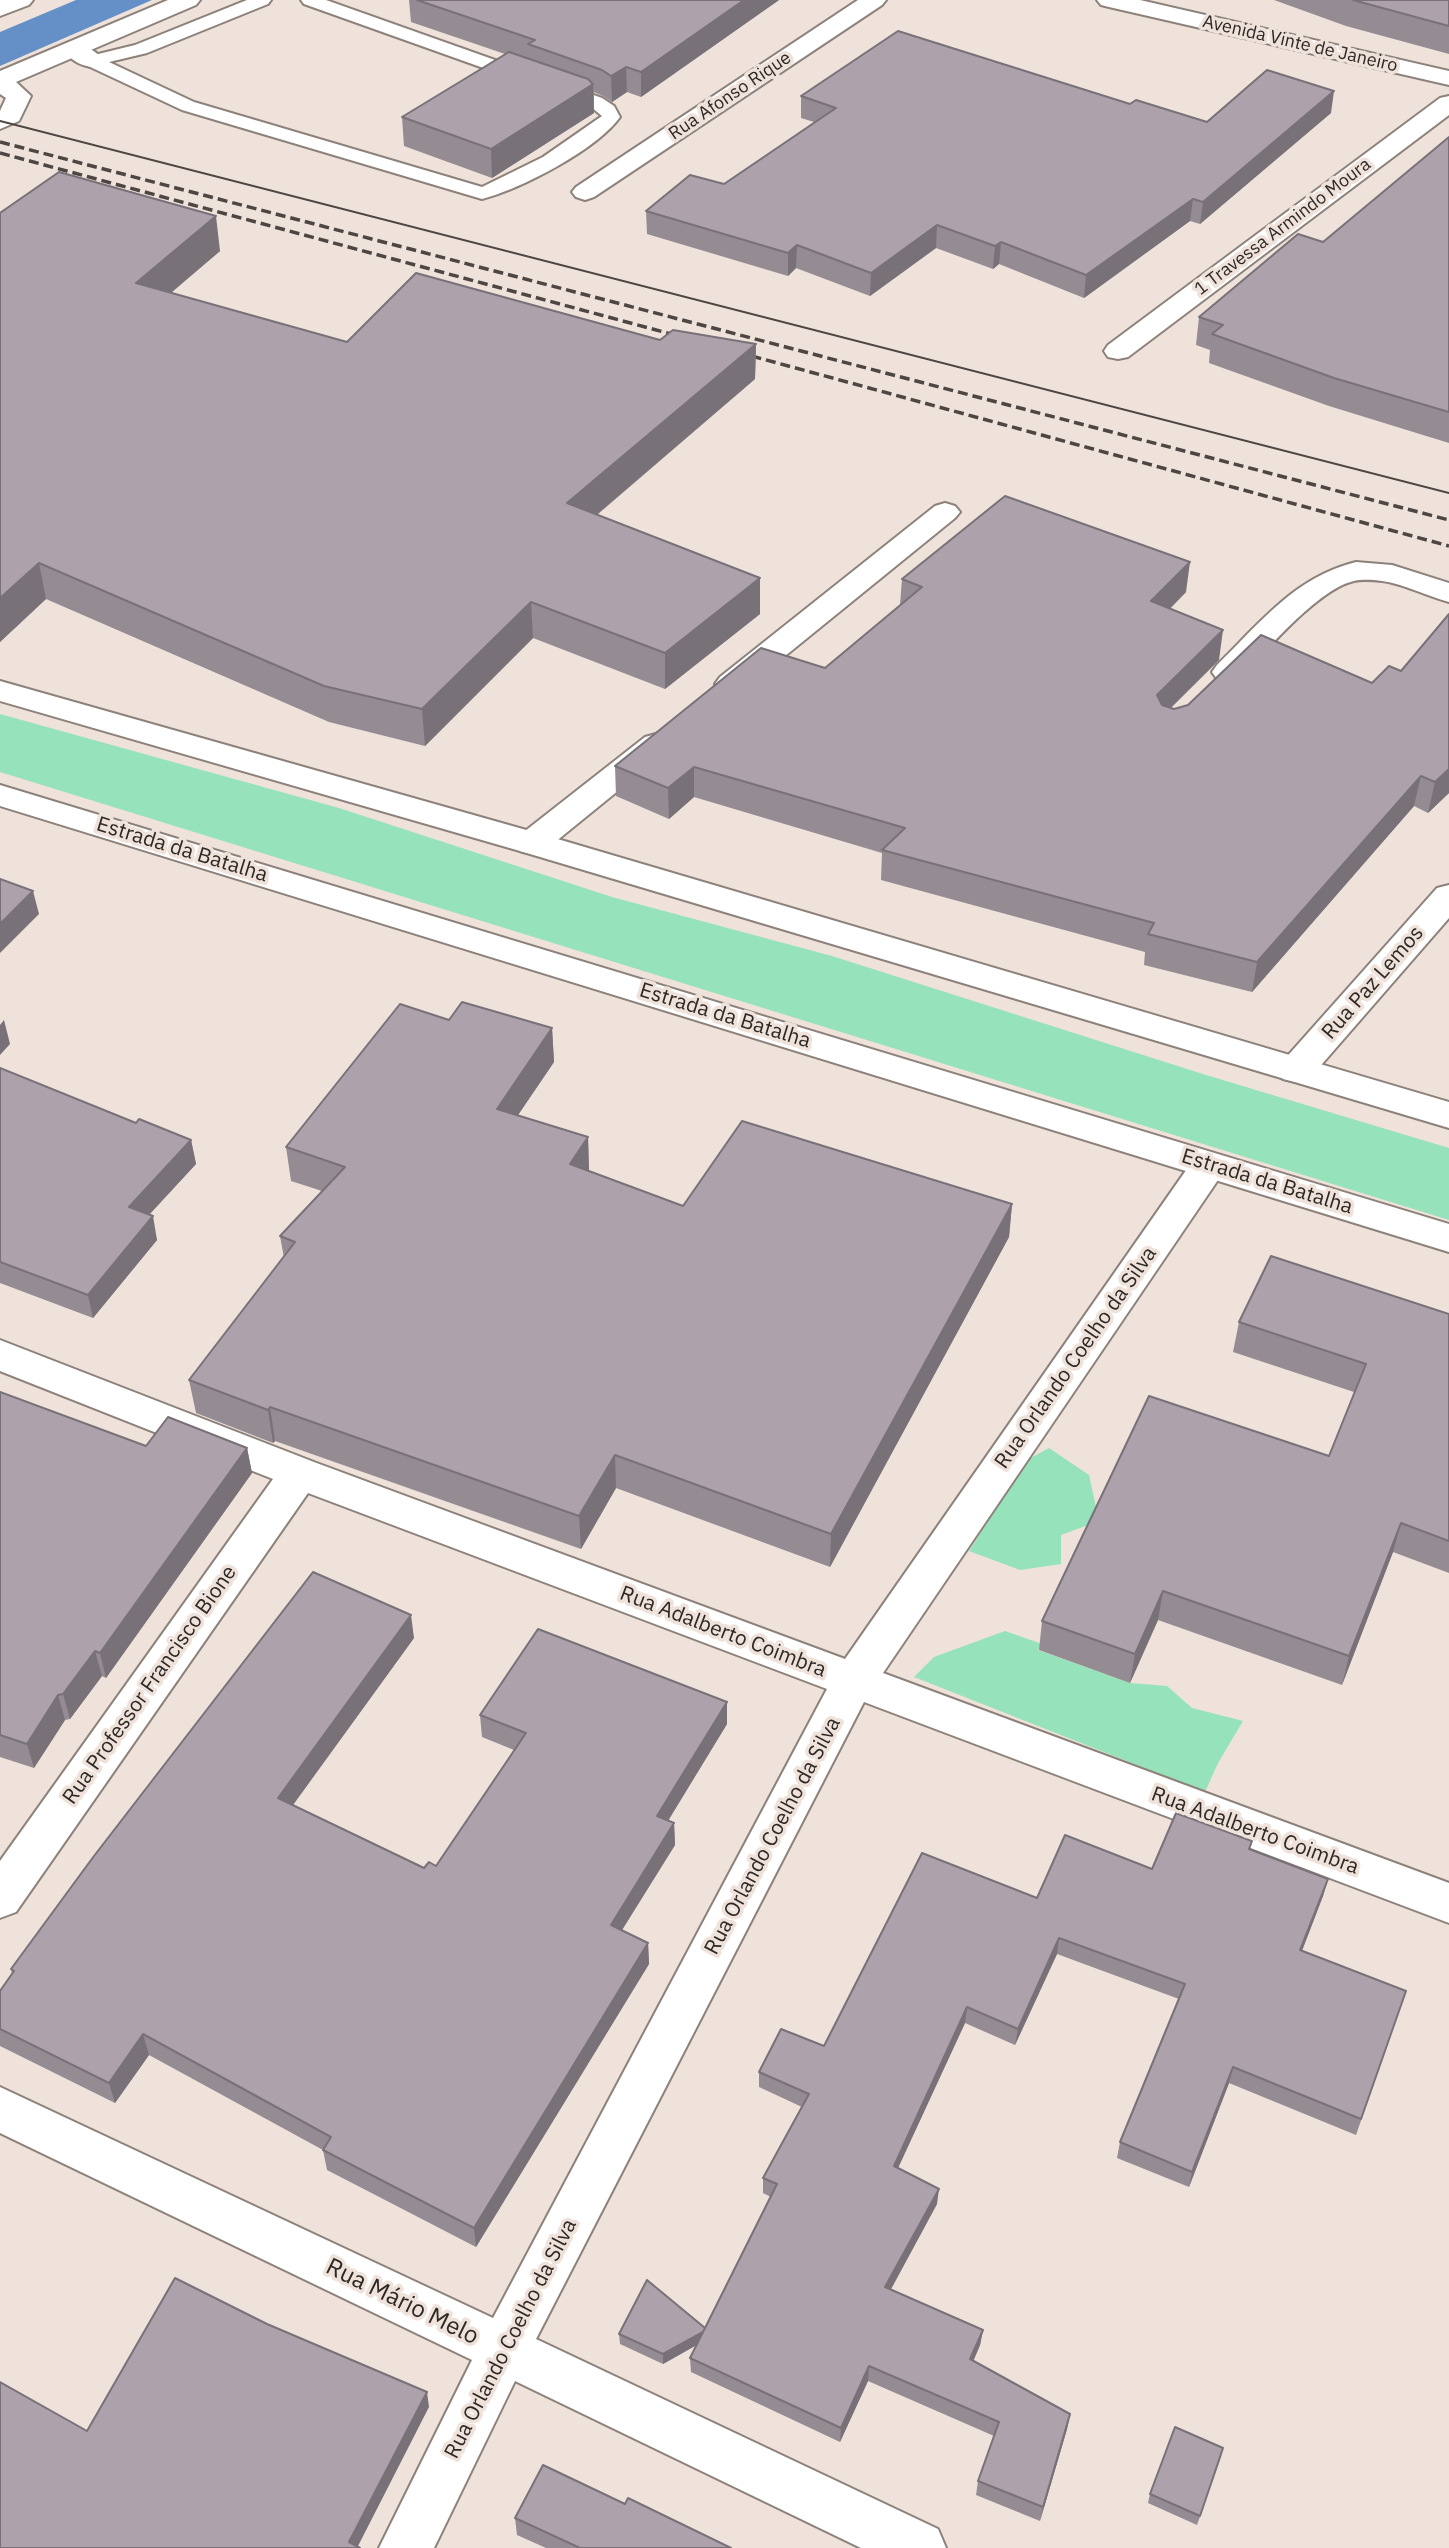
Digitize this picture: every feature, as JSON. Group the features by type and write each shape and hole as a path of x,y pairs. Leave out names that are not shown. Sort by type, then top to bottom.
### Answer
{"main road":[{"path":"0,9 21,0"},
{"path":"0,81 83,55 188,0"},
{"name":"Rua Afonso Rique","path":"585,192 874,0"},
{"name":"Avenida Vinte de Janeiro","path":"1109,0 1449,78"},
{"path":"0,81 19,96 10,116 0,122"},
{"name":"1 Travessa Armindo Moura","path":"1118,351 1449,103"},
{"path":"706,704 945,512"},
{"path":"1208,691 1312,591 1338,574 1357,571 1402,576 1449,593"},
{"path":"0,691 532,843 1449,1115"},
{"path":"532,843 673,730"},
{"name":"Estrada da Batalha","path":"0,795 1449,1238"},
{"name":"Rua Paz Lemos","path":"1296,1070 1449,896"},
{"name":"Rua Orlando Coelho da Silva","path":"406,2548 503,2351 853,1681 1209,1165"},
{"name":"Rua Adalberto Coimbra","path":"0,1355 300,1473 1449,1903"},
{"name":"Rua Professor Francisco Bione","path":"0,1898 300,1473"},
{"name":"Rua Mário Melo","path":"0,2109 919,2548"}],"lane":[{"path":"83,55 141,49 262,0"},
{"path":"83,55 188,106 256,129 482,193 498,190 531,171 593,133 611,117 608,110 596,102 310,0"}],"green space":[{"path":"0,714 339,808 612,897 832,956 1206,1075 1449,1148 1449,1220 0,772"},
{"path":"1049,1448 1089,1475 1099,1521 1061,1535 1061,1564 1020,1570 969,1551 996,1509 997,1476"},
{"path":"1005,1631 1042,1644 1038,1650 1130,1683 1167,1686 1192,1708 1243,1721 1218,1763 1205,1792 914,1677 934,1657"}],"water":[{"path":"76,0 152,0 0,66 0,32"}],"building":[{"path":"417,0 744,0 641,72 626,67 611,76 602,70 528,44 535,40"},
{"path":"1353,0 1449,0 1449,26"},
{"path":"898,31 1130,104 1136,100 1207,122 1267,70 1334,91 1203,202 1193,199 1086,275 1001,242 995,246 937,225 871,273 797,245 788,253 646,211 690,175 724,184 836,108 801,96"},
{"path":"509,52 588,79 593,84 491,149 402,117"},
{"path":"1449,137 1449,412 1334,378 1212,334 1223,325 1199,317 1298,234 1323,242"},
{"path":"59,172 216,216 136,283 347,342 416,273 660,340 673,330 756,344 567,503 760,578 665,653 531,602 422,709 324,686 39,563 0,598 0,213"},
{"path":"1005,496 1190,562 1151,601 1223,630 1157,695 1162,705 1174,709 1188,705 1261,635 1372,683 1389,666 1401,671 1449,614 1449,769 1435,782 1421,776 1257,962 1148,934 1154,923 882,850 905,828 694,767 668,788 615,766 761,648 825,668 922,587 902,579"},
{"path":"0,879 33,891 0,924"},
{"path":"462,1002 552,1028 497,1109 588,1137 570,1164 683,1206 742,1121 1012,1204 831,1534 615,1455 579,1516 270,1407 268,1410 189,1380 295,1242 280,1236 345,1167 286,1147 400,1004 449,1020"},
{"path":"0,1068 136,1123 139,1119 191,1140 129,1207 153,1216 88,1295 0,1262"},
{"path":"1271,1256 1449,1314 1449,1541 1401,1523 1349,1656 1163,1591 1135,1654 1042,1621 1149,1396 1329,1456 1366,1364 1239,1322"},
{"path":"0,1392 146,1446 168,1417 247,1448 100,1653 95,1651 63,1694 58,1695 27,1744 0,1735"},
{"path":"313,1572 411,1615 278,1798 424,1868 429,1862 436,1866 526,1733 480,1715 538,1629 727,1702 657,1816 674,1823 611,1925 648,1943 474,2228 323,2150 331,2137 143,2034 109,2083 0,2029 0,1991 14,1971 11,1969 94,1856"},
{"path":"1176,1813 1252,1841 1249,1849 1328,1879 1300,1950 1406,1991 1361,2119 1233,2067 1192,2172 1120,2142 1185,1984 1059,1938 1018,2029 967,2007 894,2166 939,2189 885,2287 983,2330 970,2359 1070,2414 1043,2507 978,2481 999,2422 869,2366 841,2428 690,2358 777,2184 763,2178 809,2094 759,2072 781,2029 824,2046 922,1853 1037,1898 1065,1835 1152,1869"},
{"path":"175,2278 267,2324 427,2392 349,2542 360,2548 0,2548 0,2382 87,2431"},
{"path":"647,2280 705,2328 703,2332 663,2354 619,2334"},
{"path":"1175,2427 1223,2448 1200,2516 1150,2494"},
{"path":"543,2465 625,2504 628,2498 731,2548 580,2548 515,2518"}],"tram line":[{"path":"0,121 1449,493"}],"railway":[{"path":"0,142 1449,520"},
{"path":"0,153 686,338"},
{"path":"737,352 1449,546"}]}
